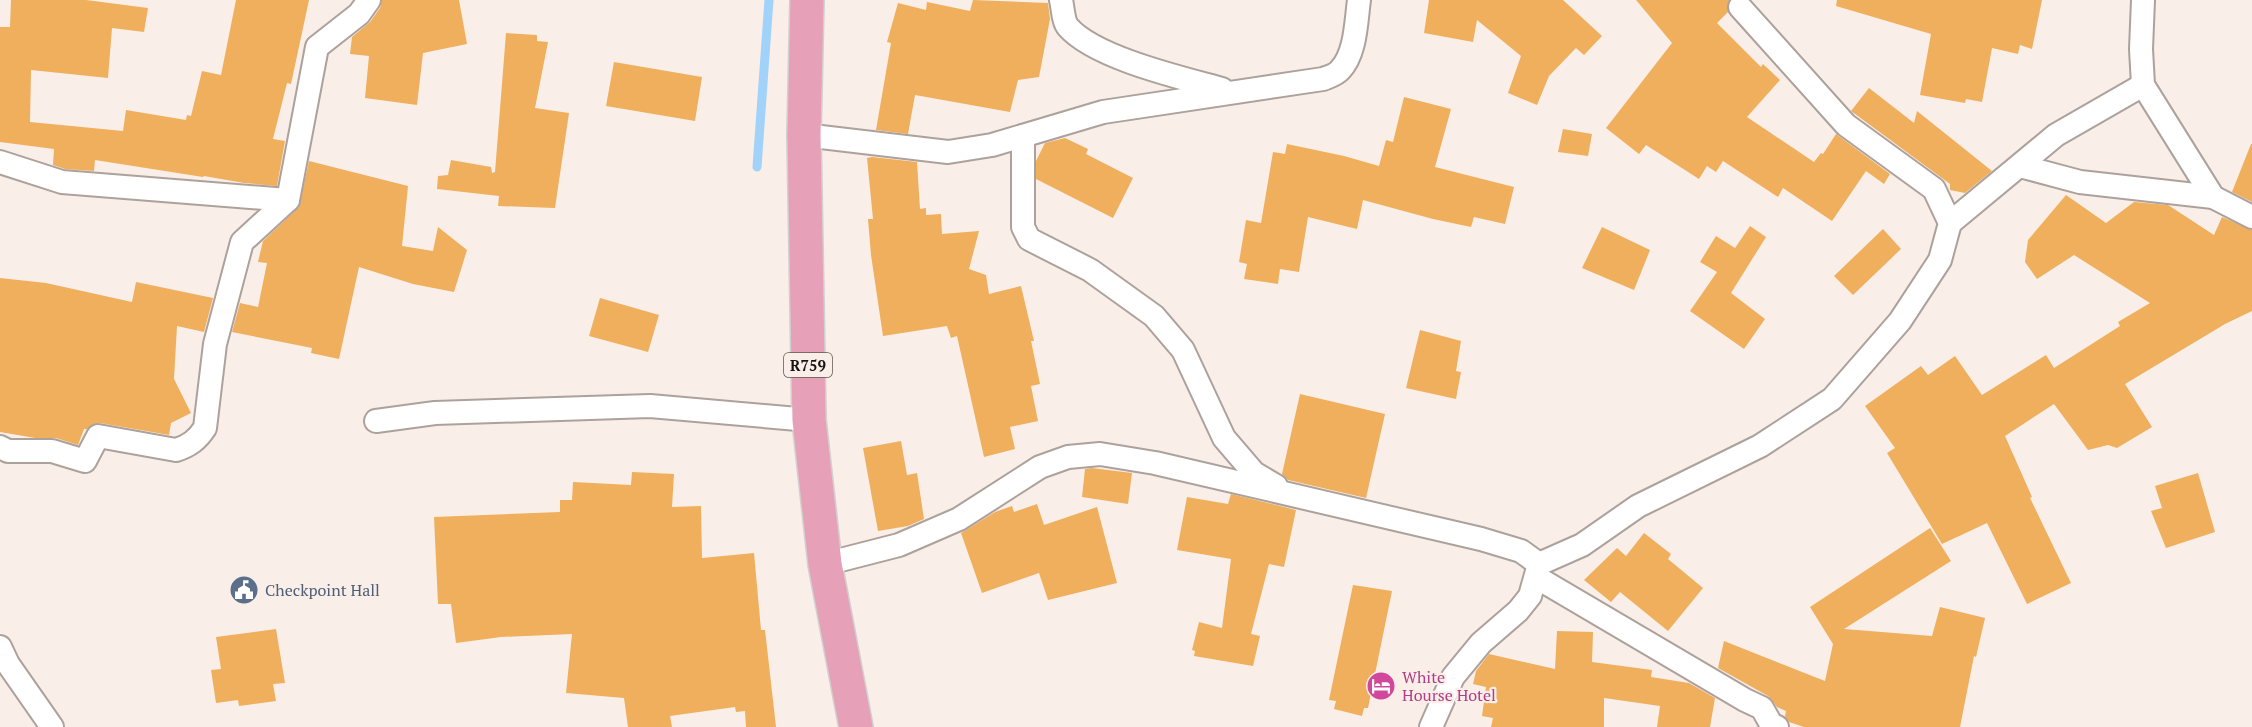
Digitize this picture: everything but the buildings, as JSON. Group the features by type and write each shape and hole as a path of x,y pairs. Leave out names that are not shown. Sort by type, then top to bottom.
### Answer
{"main road":[{"name":"R759","path":"807,0 804,135 809,420 825,564 856,727"}],"street":[{"path":"0,447 8,451 52,451 85,461 98,436 176,450 188,447 194,442 205,428 215,344 242,242 288,200 317,47 359,14 369,0"},
{"path":"1061,0 1066,25 1083,41 1152,70 1232,92"},
{"path":"804,135 948,152 992,145 1103,112 1323,79 1338,73 1347,62 1359,0"},
{"path":"2143,0 2141,49 2143,84 2213,197"},
{"path":"1740,7 1846,125 1934,189 1950,223"},
{"path":"1431,727 1453,677 1481,643 1518,611 1530,596 1538,570 1582,544 1638,506 1760,446 1832,399 1900,321 1940,260 1950,223 2055,135 2143,84"},
{"path":"1023,136 1023,227 1029,239 1090,270 1154,316 1183,350 1224,438 1254,473 1295,497"},
{"path":"0,162 62,182 288,200"},
{"path":"2020,166 2080,182 2213,197 2252,217"},
{"path":"376,421 435,413 650,406 809,420"},
{"path":"825,564 899,545 949,523 1040,467 1068,457 1100,454 1155,463 1481,538 1521,551 1538,570 1745,700 1762,708 1771,724 1777,727"},
{"path":"0,647 8,664 52,727"}],"waterway":[{"path":"757,167 769,0"}],"place":[{"name":"Checkpoint Hall","path":"244,590"},
{"name":"White Hourse Hotel","path":"1381,686"}]}
